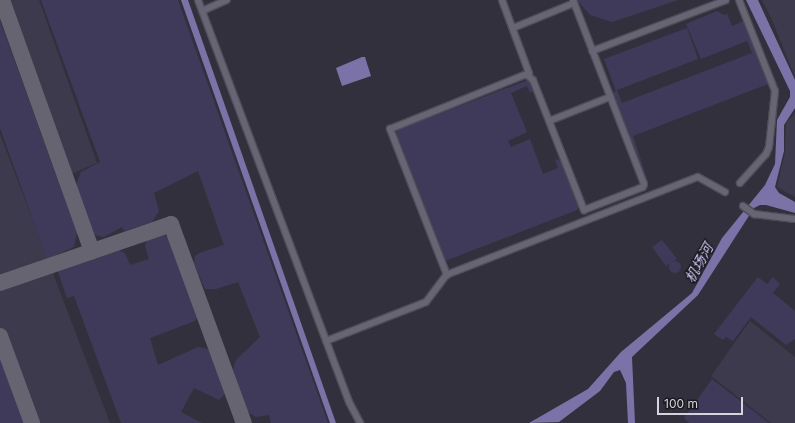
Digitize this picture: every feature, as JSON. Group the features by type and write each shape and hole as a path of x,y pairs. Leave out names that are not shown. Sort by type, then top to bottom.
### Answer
{"street":[{"path":"198,0 349,402 360,423"},
{"path":"202,11 227,0"},
{"path":"447,275 390,129 527,75 530,71 502,0"},
{"path":"592,51 726,0"},
{"path":"739,0 775,91 769,147 766,154 740,183"},
{"path":"513,28 573,2 644,184 640,189 588,211 582,206 533,80 527,75"},
{"path":"549,121 610,97"},
{"path":"326,341 426,302 447,275 698,177 725,192"},
{"path":"743,206 754,214 795,219"}],"shaded area":[{"path":"0,0 39,0 97,163 59,179 0,17"},
{"path":"41,0 178,0 328,423 271,423 269,415 256,417 246,411 233,369 236,360 260,337 238,282 216,289 205,289 194,264 195,256 199,253 224,245 198,171 154,193 159,211 152,222 124,231 122,227 104,237 95,235 89,229 76,193 76,185 81,172 100,162"},
{"path":"181,0 188,0 336,423 330,423"},
{"path":"577,0 678,0 612,22 590,15"},
{"path":"746,0 758,0 795,80 795,108 784,125 784,151 775,187 779,193 795,202 795,213 766,205 760,205 754,208 698,295 632,357 635,423 628,423 626,383 620,370 614,372 600,391 559,422 529,423 588,389 621,352 692,293 722,238 765,185 775,164 777,120 790,97 790,91"},
{"path":"762,0 795,0 795,77 772,20"},
{"path":"717,11 724,15 727,14 732,26 744,21 768,84 633,136 649,184 612,93 616,91 604,59 687,28 698,59 617,90 622,103 752,53 747,41 701,59 686,24"},
{"path":"0,20 77,233 74,247 47,259 0,128"},
{"path":"365,57 371,76 342,86 336,68"},
{"path":"528,80 533,86 533,91 530,93 527,86 511,93 527,132 508,141 511,147 530,139 543,174 558,168 555,159 562,161 579,207 577,210 445,261 396,133 397,130"},
{"path":"795,113 795,197 777,187 785,152 786,123"},
{"path":"0,134 110,423 28,423 0,346"},
{"path":"162,233 169,238 197,318 195,321 150,338 158,365 198,347 208,349 226,390 225,394 219,400 194,388 181,412 202,423 121,423 74,296 67,298 57,269 114,248 125,253 130,265 149,259 145,246 147,239 153,234"},
{"path":"662,240 677,259 666,266 652,247"},
{"path":"677,261 680,262 680,272 673,273 670,272 669,265 670,262"},
{"path":"758,277 767,284 773,277 780,284 773,293 795,311 795,339 786,345 751,317 733,341 726,337 723,340 714,334"},
{"path":"750,321 795,357 795,423 771,423 711,376"},
{"path":"0,344 27,420 26,423 0,423"},
{"path":"712,379 769,423 689,423 684,418"}],"taxiway":[{"path":"2,0 92,251"},
{"path":"0,283 171,224 244,423"},
{"path":"0,336 32,423"}],"water label":[{"name":"机场河","path":"699,263"}]}
